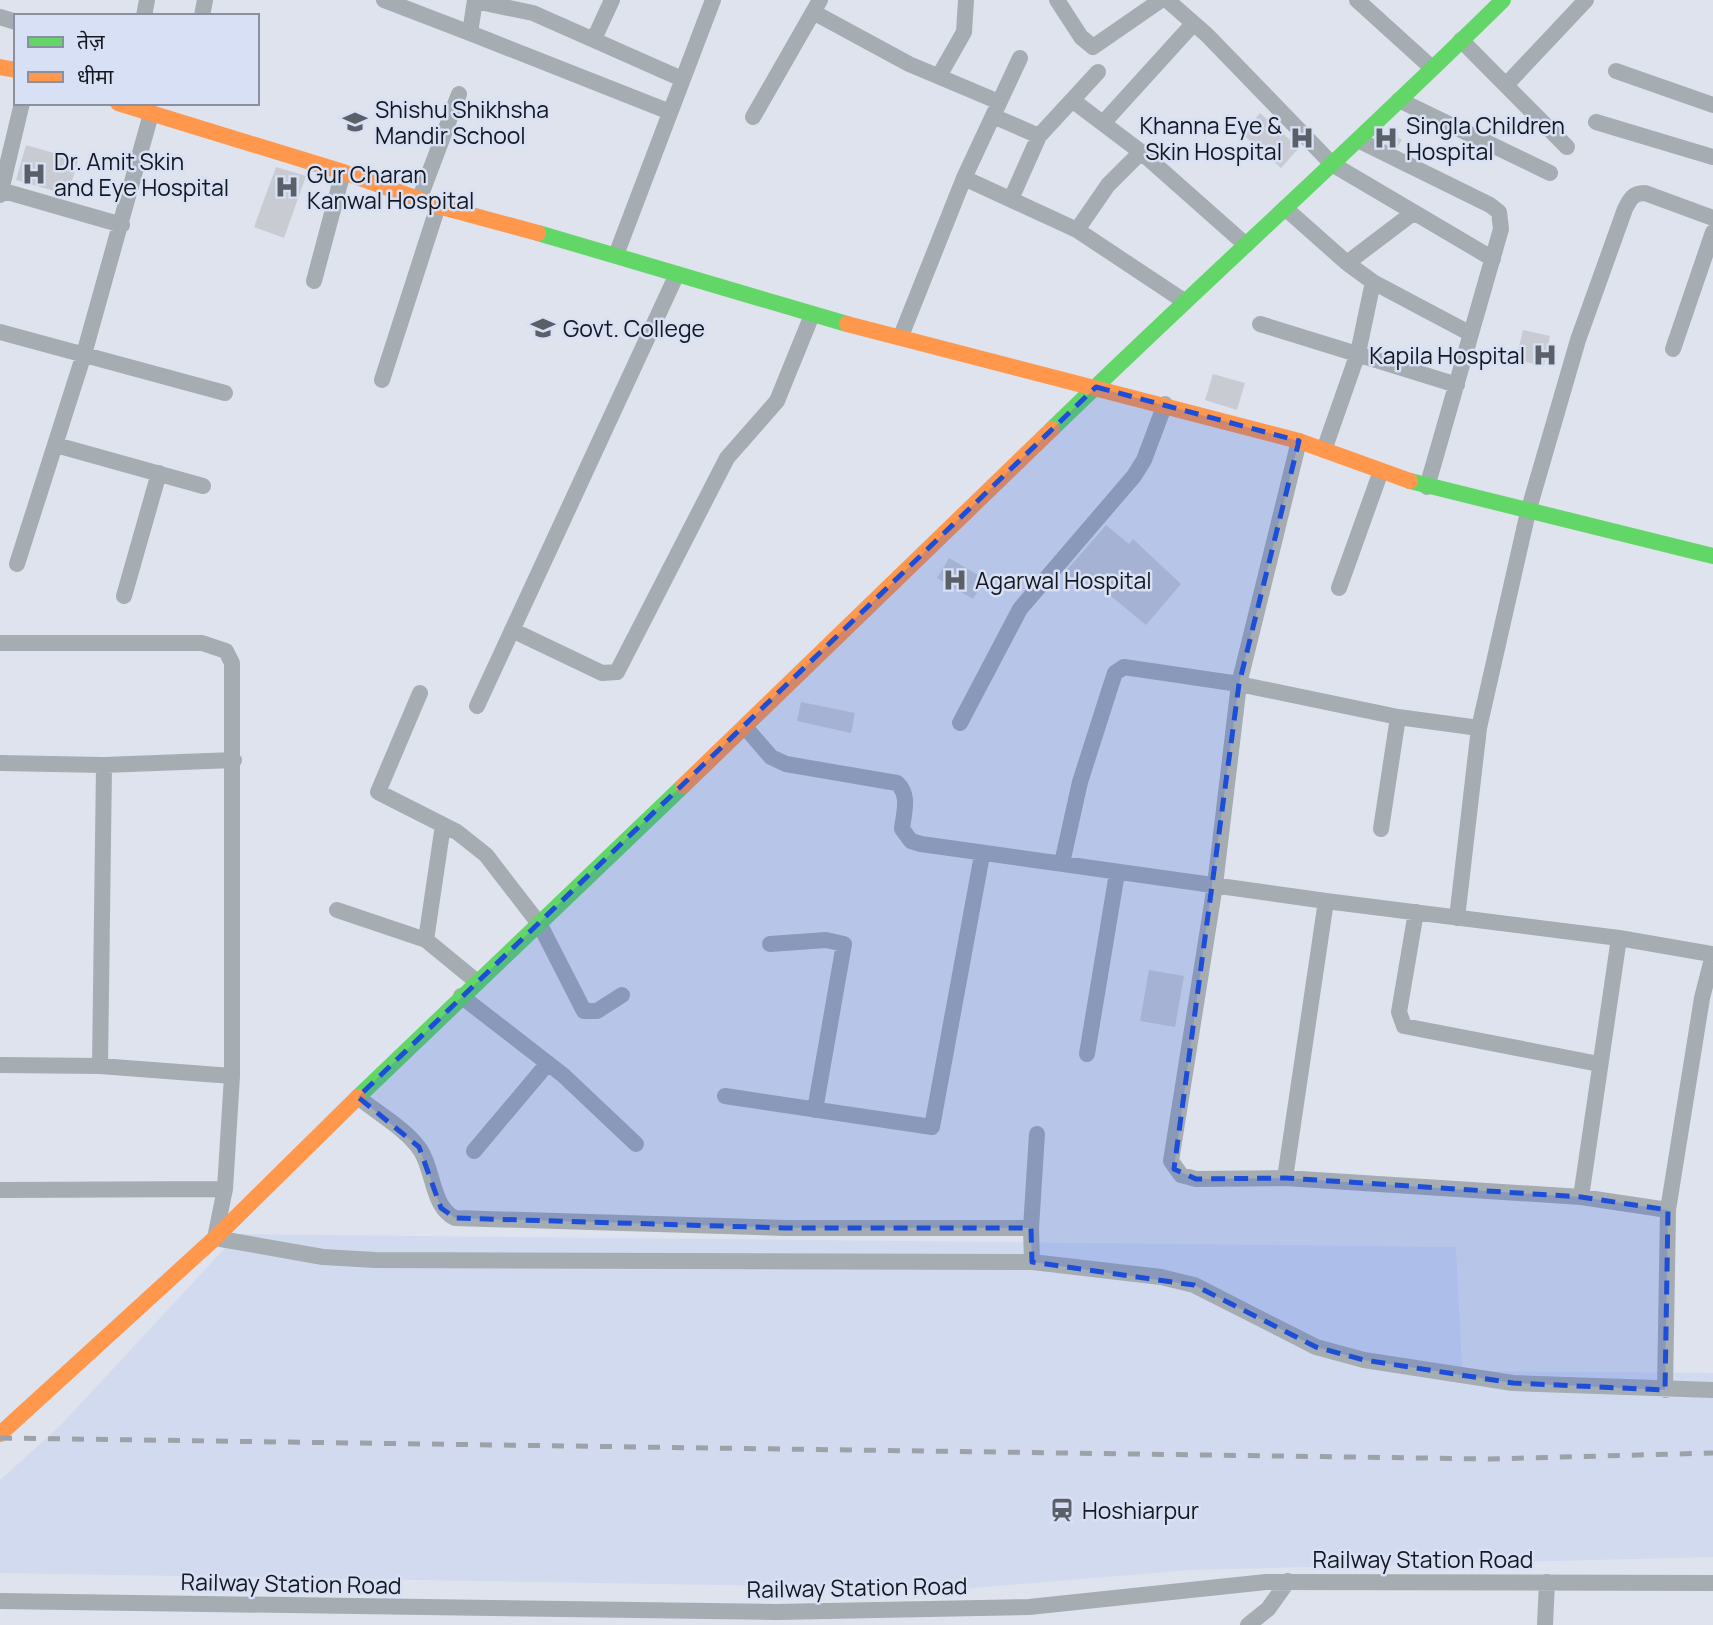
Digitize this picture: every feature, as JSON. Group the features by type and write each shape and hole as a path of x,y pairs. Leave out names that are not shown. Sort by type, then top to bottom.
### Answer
{"main road":[{"path":"2,1430 215,1238 476,981 540,925 1184,301 1360,141 1503,0"},
{"path":"126,105 343,173 438,206 616,255 812,315 1165,404 1299,441 1427,486 1713,556"}],"street":[{"path":"384,0 670,112"},
{"path":"594,39 612,0"},
{"path":"616,255 713,0"},
{"path":"939,76 964,32 966,0"},
{"path":"1057,0 1081,37 1093,47 1161,0"},
{"path":"1167,0 1332,164 1493,259"},
{"path":"1357,0 1432,68"},
{"path":"1506,85 1586,0"},
{"path":"470,33 475,1 534,7 594,39 682,79"},
{"path":"752,117 816,6 909,64 939,76 1040,136"},
{"path":"1104,122 1193,24"},
{"path":"1461,40 1567,147"},
{"path":"901,336 964,178 1020,58"},
{"path":"1616,71 1713,105"},
{"path":"1011,199 1040,136 1098,72"},
{"path":"419,200 459,94"},
{"path":"1072,100 1141,152 1246,245"},
{"path":"1399,100 1550,173"},
{"path":"22,105 0,191 122,225"},
{"path":"17,564 84,354 151,114"},
{"path":"1596,122 1713,157"},
{"path":"1360,141 1499,212 1501,229 1427,486"},
{"path":"1077,230 1108,186 1141,152"},
{"path":"314,281 343,173"},
{"path":"964,178 1077,230 1184,301"},
{"path":"1457,918 1479,728 1528,512 1578,340 1630,198 1636,193 1645,192 1713,218"},
{"path":"382,380 438,206"},
{"path":"1285,208 1347,263 1373,282 1471,334"},
{"path":"1347,263 1413,213"},
{"path":"1673,349 1713,232"},
{"path":"477,706 677,274"},
{"path":"1324,450 1358,353 1373,282"},
{"path":"512,630 602,673 617,672 727,458 777,401 812,315"},
{"path":"1261,324 1457,385"},
{"path":"0,332 225,393"},
{"path":"960,723 1020,609 1135,475 1144,460 1165,404"},
{"path":"1299,441 1239,684 1215,885 1171,1161 1181,1175 1196,1179 1285,1178 1581,1196 1668,1210"},
{"path":"56,445 203,486"},
{"path":"1339,588 1381,471"},
{"path":"124,597 159,473"},
{"path":"0,643 202,643 226,651 232,663 232,1076 225,1189 215,1238 323,1256 376,1260 1032,1262 1161,1277 1194,1285 1316,1347 1364,1360 1513,1383 1713,1390"},
{"path":"1062,863 1080,782 1115,673 1124,667 1239,684 1398,717 1479,728"},
{"path":"420,693 378,792 443,825 486,855 540,925 584,1011 597,1011 622,995"},
{"path":"1381,829 1398,717"},
{"path":"746,728 772,757 786,764 897,783 903,789 906,800 902,829 911,841 982,855 1062,863 1117,873 1619,938 1712,955 1668,1210 1665,1390"},
{"path":"0,763 104,765 234,760"},
{"path":"100,1066 104,765"},
{"path":"426,940 443,825"},
{"path":"725,1096 926,1128 934,1125 982,855"},
{"path":"1087,1054 1117,873"},
{"path":"1285,1178 1326,901"},
{"path":"337,910 426,940 476,981"},
{"path":"1416,912 1399,1012 1404,1026 1599,1064"},
{"path":"1581,1196 1619,938"},
{"path":"770,944 826,940 844,944 815,1110"},
{"path":"461,996 548,1063 636,1144"},
{"path":"474,1151 548,1063"},
{"path":"0,1065 100,1066 232,1076"},
{"path":"358,1097 419,1147 429,1165 441,1208 455,1218 786,1228 1031,1227"},
{"path":"1032,1262 1031,1227 1037,1134"},
{"path":"0,1190 225,1189"},
{"path":"1248,1625 1268,1609 1288,1581"},
{"name":"Railway Station Road","path":"0,1601 505,1617 775,1619 1029,1607 1288,1581 1713,1583"},
{"path":"1545,1625 1547,1582"}],"highlighted area":[{"path":"1096,387 1299,441 1239,684 1174,1169 1196,1179 1285,1178 1581,1197 1668,1210 1665,1390 1513,1383 1364,1360 1316,1347 1194,1285 1032,1262 1031,1228 786,1228 455,1218 441,1208 419,1147 358,1097"}],"shaded area":[{"path":"238,1234 1456,1247 1462,1371 1713,1373 1713,1557 1191,1570 962,1589 0,1573 0,1480 60,1426"}],"building":[{"path":"1260,113 1299,148 1281,168 1242,134"},
{"path":"1389,132 1402,140 1397,147 1381,140"},
{"path":"26,145 78,160 68,195 16,180"},
{"path":"276,167 306,176 284,238 254,227"},
{"path":"1523,330 1550,336 1544,366 1516,360"},
{"path":"1213,374 1245,383 1237,410 1205,400"},
{"path":"1106,525 1129,544 1133,539 1181,584 1146,625 1089,578 1087,580 1078,573 1073,579 1065,572"},
{"path":"949,558 985,579 973,599 937,578"},
{"path":"801,702 855,713 851,733 797,721"},
{"path":"1149,970 1184,976 1175,1027 1140,1021"}],"railway":[{"path":"0,1438 1490,1459 1713,1453"}],"traffic: fast":[{"path":"1052,429 1503,0"},
{"path":"538,233 847,324"},
{"path":"1410,481 1713,556"},
{"path":"358,1097 683,786"}],"traffic: slow":[{"path":"0,67 14,70"},
{"path":"125,105 343,172 438,206 538,233"},
{"path":"847,324 1299,441 1410,481"},
{"path":"683,786 1052,429"},
{"path":"0,1434 215,1238 358,1097"}],"place":[{"name":"Shishu Shikhsha Mandir School","path":"355,122"},
{"name":"Khanna Eye & Skin Hospital","path":"1302,138"},
{"name":"Singla Children Hospital","path":"1386,138"},
{"name":"Dr. Amit Skin and Eye Hospital","path":"34,174"},
{"name":"Gur Charan Kanwal Hospital","path":"287,187"},
{"name":"Govt. College","path":"543,328"},
{"name":"Kapila Hospital","path":"1545,355"},
{"name":"Agarwal Hospital","path":"955,580"},
{"name":"Hoshiarpur","path":"1062,1510"}]}
